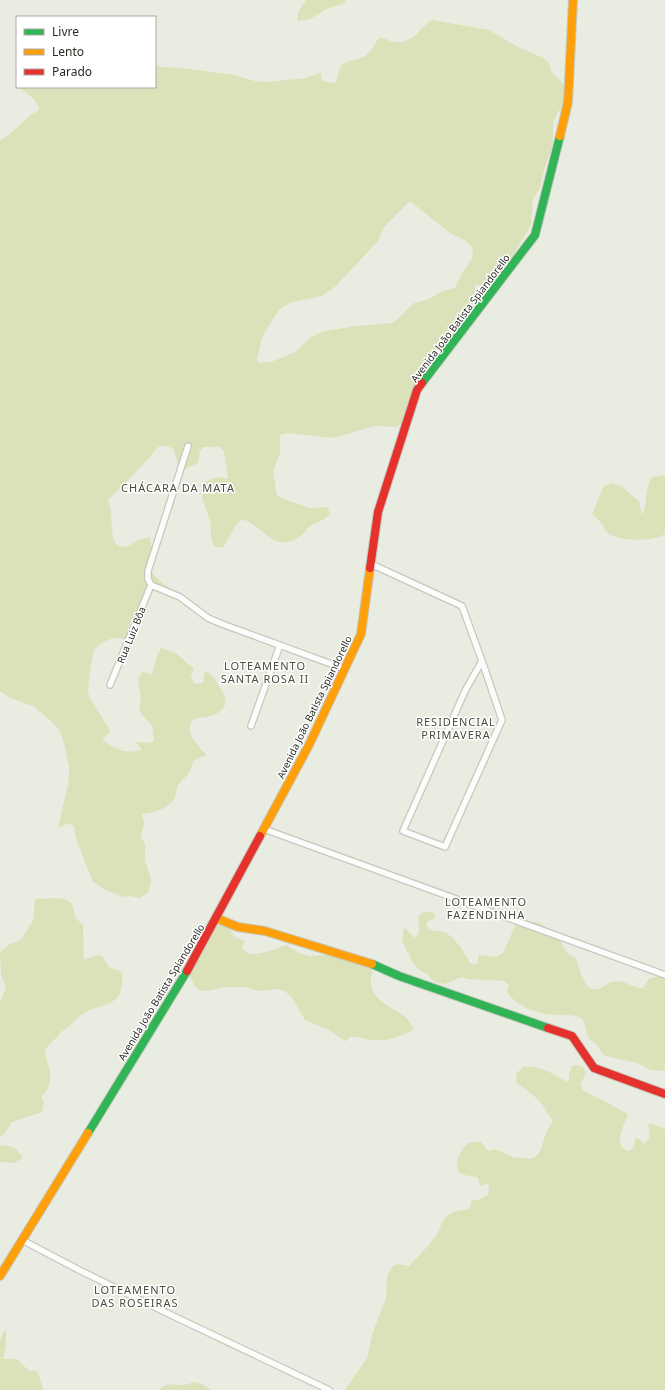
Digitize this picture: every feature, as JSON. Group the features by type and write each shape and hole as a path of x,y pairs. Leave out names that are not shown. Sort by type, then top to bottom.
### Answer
{"street":[{"name":"Avenida João Batista Spiandorello","path":"0,1276 190,966 309,745 361,634 378,512 417,390 535,235 568,102 573,0"},
{"path":"188,446 148,571 148,578 151,585 180,597 208,618 345,669"},
{"path":"371,564 462,606 482,661 502,720 445,847 403,831 465,691 482,661"},
{"name":"Rua Luiz Bôa","path":"110,685 151,585"},
{"path":"251,726 280,645"},
{"path":"264,829 665,976"},
{"path":"216,918 238,927 265,930 374,965 399,976 572,1036 594,1068 665,1094"},
{"path":"22,1240 169,1314 329,1390"}],"green space":[{"path":"306,0 346,0 343,4 328,8 310,19 298,21 299,12"},
{"path":"432,20 489,30 548,62 552,72 564,85 568,95 553,122 553,143 540,188 533,199 531,225 511,258 503,279 491,286 474,285 481,295 480,304 459,329 430,353 413,395 406,421 396,427 374,426 333,438 288,433 280,435 280,453 273,471 277,495 283,499 310,508 327,507 330,513 324,519 310,526 299,537 290,541 275,541 250,522 242,519 236,525 224,546 219,548 215,547 212,540 209,517 202,498 202,488 204,482 210,479 228,478 224,451 219,447 203,447 200,451 198,463 187,468 180,474 178,473 177,460 174,450 168,446 160,446 108,500 111,511 113,536 117,545 121,547 127,546 139,540 150,538 150,566 157,578 170,588 157,588 144,597 128,628 130,640 117,638 109,639 95,648 91,665 88,692 90,698 109,729 109,733 103,738 103,740 117,749 130,752 141,750 136,743 137,742 148,743 154,741 152,725 139,710 141,698 138,681 143,672 151,674 153,672 157,655 161,648 177,654 194,668 191,676 194,684 203,683 205,671 210,673 225,697 225,706 219,712 207,717 196,718 191,723 190,733 196,743 207,755 195,760 188,774 177,788 175,797 170,804 163,809 142,814 144,824 141,837 145,844 145,861 151,881 148,893 140,898 130,896 123,897 106,890 93,882 76,839 74,827 71,824 67,824 58,828 69,780 69,767 60,731 33,706 10,698 0,691 0,140 11,133 33,113 39,110 34,99 19,88 156,88 156,64 161,67 183,68 234,75 255,81 267,82 306,78 320,73 322,74 321,78 323,81 335,83 342,65 365,56 379,38 394,42 401,42 407,41 416,35 427,23","holes":["409,202 411,202 450,233 466,241 472,247 473,251 472,258 455,288 441,292 427,300 414,303 393,323 356,326 321,332 309,338 293,353 271,362 259,363 257,360 262,338 279,310 292,302 322,296 336,286 378,241 384,227"]},
{"path":"665,475 665,534 660,537 644,540 618,538 607,532 592,514 604,486 612,483 621,486 639,501 642,515 648,486 652,477"},
{"path":"60,898 67,900 72,904 76,918 83,925 84,960 96,955 102,956 109,967 122,972 120,993 111,1002 89,1010 81,1015 48,1046 45,1052 50,1071 50,1080 48,1088 42,1096 44,1103 42,1112 12,1122 4,1134 0,1137 0,1001 6,988 1,974 0,952 10,944 22,938 33,920 35,899"},
{"path":"424,912 433,912 436,917 427,922 429,929 446,933 454,939 470,963 478,963 478,955 497,957 503,953 516,924 538,922 556,935 569,955 576,958 581,974 590,988 601,988 611,982 618,981 643,988 649,979 665,974 665,1071 651,1070 637,1063 605,1056 596,1044 590,1040 584,1022 581,1018 572,1015 549,1014 522,1006 507,992 509,985 504,981 468,979 462,977 444,984 435,982 428,975 418,969 412,961 402,941 404,927 414,937 416,937 419,933 418,916"},
{"path":"222,921 231,930 234,937 245,941 242,948 245,952 250,954 262,953 286,945 299,953 311,956 338,954 364,962 372,970 371,986 374,993 378,998 410,1022 414,1029 391,1039 372,1040 350,1037 345,1041 327,1029 305,1020 293,999 282,990 277,989 259,991 246,987 224,987 207,991 199,990 189,975 199,944"},
{"path":"577,1065 583,1067 586,1074 580,1084 583,1090 628,1114 622,1129 620,1140 624,1149 629,1151 634,1147 635,1138 639,1139 643,1144 648,1140 650,1136 648,1125 650,1123 665,1129 665,1390 345,1390 367,1358 373,1332 386,1298 387,1276 392,1267 397,1264 409,1266 428,1246 439,1231 442,1222 446,1217 453,1212 469,1209 472,1200 479,1200 488,1194 488,1183 480,1186 477,1177 464,1175 460,1172 457,1164 462,1150 469,1143 481,1142 488,1151 495,1149 513,1157 529,1159 535,1157 540,1152 546,1133 553,1120 539,1101 516,1083 517,1073 523,1067 535,1067 551,1073 567,1082 569,1080 572,1066"},
{"path":"0,1145 14,1148 23,1158 14,1163 0,1162"},
{"path":"6,1330 6,1346 3,1359 17,1359 29,1371 35,1370 38,1372 43,1390 0,1390 0,1340 4,1331"},
{"path":"195,1382 204,1385 211,1390 159,1390 168,1385 184,1385"}],"traffic: fast":[{"path":"422,383 535,235 560,136"},
{"path":"372,964 399,976 548,1028"},
{"path":"88,1133 187,971"}],"traffic: slow":[{"path":"560,136 568,102 573,0"},
{"path":"260,836 309,745 361,634 370,568"},
{"path":"216,918 238,927 265,931 372,964"},
{"path":"0,1276 88,1133"}],"traffic: jam":[{"path":"370,568 378,512 417,390 422,383"},
{"path":"187,971 260,836"},
{"path":"548,1028 572,1036 594,1068 665,1094"}],"district":[{"name":"CHÁCARA DA MATA","path":"178,488"},
{"name":"LOTEAMENTO SANTA ROSA II","path":"265,672"},
{"name":"RESIDENCIAL PRIMAVERA","path":"456,728"},
{"name":"LOTEAMENTO FAZENDINHA","path":"486,908"},
{"name":"LOTEAMENTO DAS ROSEIRAS","path":"135,1296"}]}
